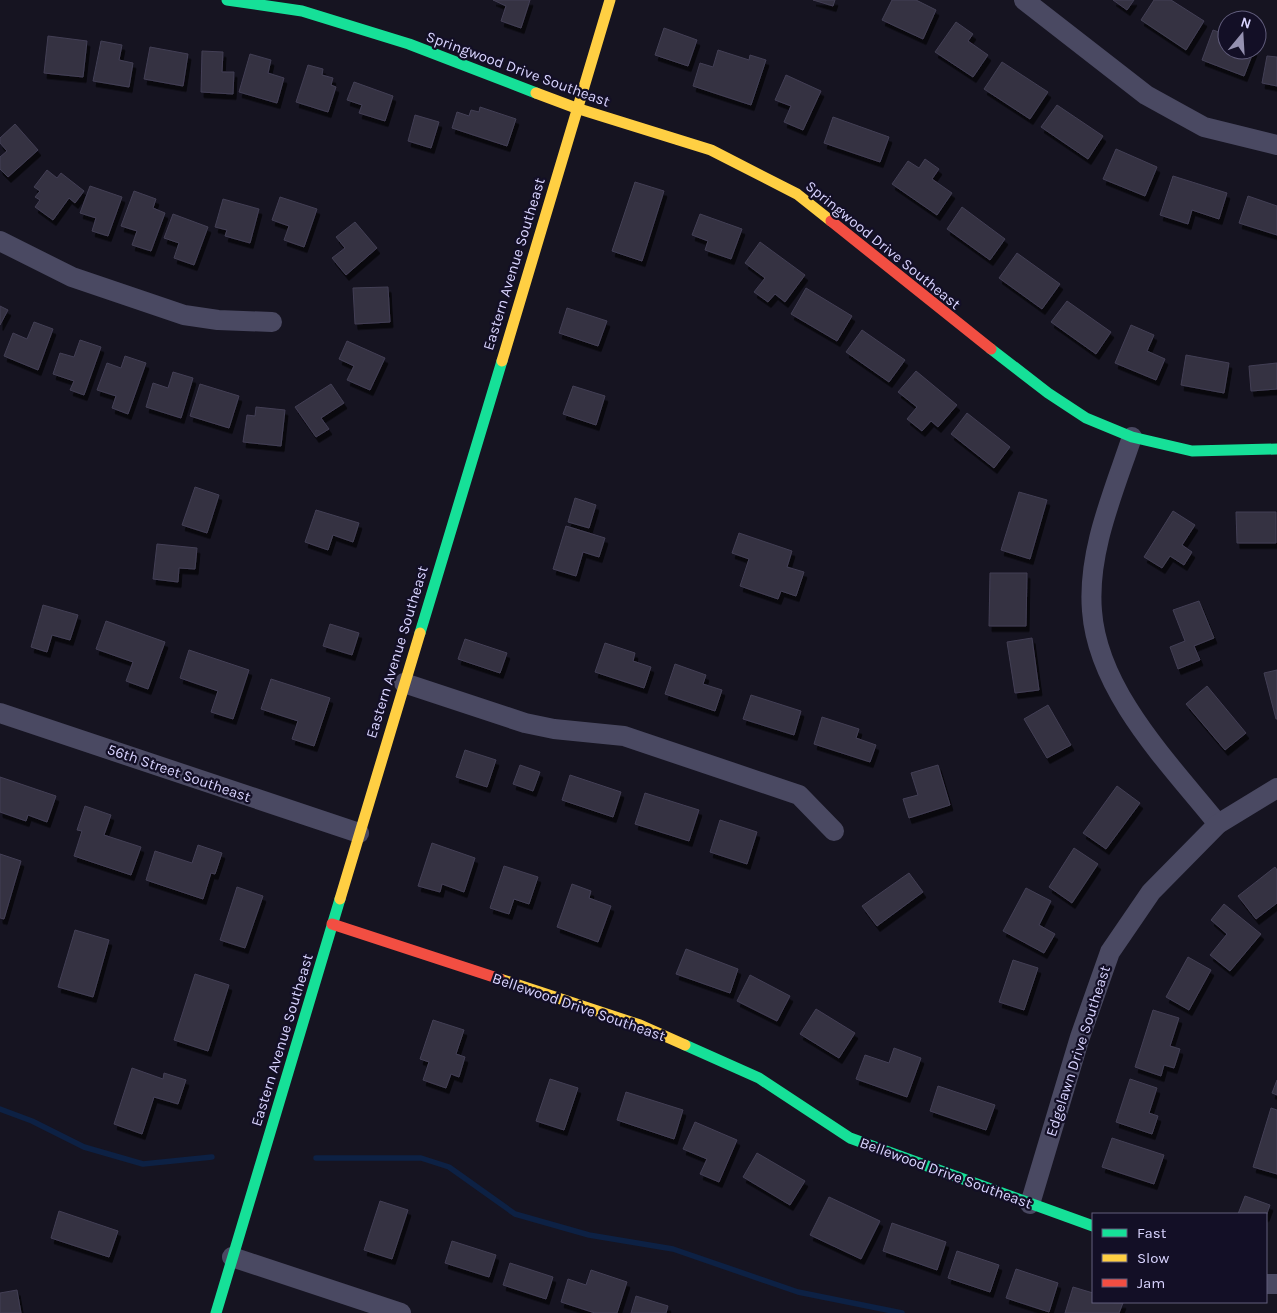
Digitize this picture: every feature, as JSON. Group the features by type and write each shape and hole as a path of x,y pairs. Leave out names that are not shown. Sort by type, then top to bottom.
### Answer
{"street":[{"name":"Springwood Drive Southeast","path":"227,0 302,11 408,44 576,108 711,150 797,194 932,304 1048,393 1086,418 1132,437 1192,451 1277,449"},
{"name":"Eastern Avenue Southeast","path":"216,1313 576,108 610,0"},
{"path":"1024,0 1146,95 1204,126 1277,145"},
{"path":"0,241 72,278 184,315 218,320 272,322"},
{"path":"1132,437 1103,523 1094,570 1092,610 1098,645 1135,721 1218,824"},
{"path":"404,683 524,722 554,729 624,736 799,795 834,831"},
{"name":"56th Street Southeast","path":"0,713 359,833"},
{"name":"Edgelawn Drive Southeast","path":"1030,1204 1080,1037 1110,952 1151,892 1218,824 1277,788"},
{"name":"Bellewood Drive Southeast","path":"332,924 640,1025 759,1078 850,1138 1092,1226"},
{"path":"232,1257 401,1313"}],"building":[{"path":"493,0 530,0 521,28 501,21 506,6"},
{"path":"813,0 835,0 833,6"},
{"path":"892,0 916,0 936,10 923,39 882,20"},
{"path":"1113,0 1134,0 1127,10"},
{"path":"1154,0 1171,0 1204,21 1186,50 1141,20"},
{"path":"956,22 973,34 968,41 988,55 973,77 935,52"},
{"path":"664,28 697,40 688,66 655,55"},
{"path":"1213,30 1217,31 1217,60 1250,60 1244,76 1202,60"},
{"path":"48,36 87,41 83,77 44,73"},
{"path":"101,41 122,45 119,60 133,63 129,87 93,81"},
{"path":"150,47 188,54 183,86 144,79"},
{"path":"718,50 749,60 750,55 766,60 751,105 693,86 700,63 713,67"},
{"path":"202,51 223,52 222,72 234,72 233,94 201,92"},
{"path":"250,54 271,60 268,73 284,78 277,103 239,92"},
{"path":"1267,56 1277,57 1277,86 1262,83"},
{"path":"1002,62 1048,92 1030,119 984,89"},
{"path":"308,65 323,69 322,75 333,78 331,85 336,87 328,112 296,102"},
{"path":"786,75 821,91 803,130 784,122 791,106 775,100"},
{"path":"354,82 393,96 385,121 359,113 362,105 347,100"},
{"path":"1057,105 1103,136 1088,159 1041,127"},
{"path":"480,107 516,119 507,146 452,128 457,112 469,116 471,110 479,112"},
{"path":"415,115 439,122 431,148 408,141"},
{"path":"833,117 889,137 880,162 824,143"},
{"path":"15,124 38,150 8,177 0,169 0,157 7,151 0,143 0,138"},
{"path":"1116,149 1157,167 1145,196 1103,179"},
{"path":"925,159 939,169 932,179 952,193 937,215 892,184 908,161 919,168"},
{"path":"47,170 57,178 61,173 84,191 75,203 69,198 53,220 35,207 40,200 35,197 40,191 34,187"},
{"path":"1173,176 1227,193 1219,219 1192,210 1188,224 1160,215"},
{"path":"635,182 664,191 642,261 612,251"},
{"path":"90,186 122,197 108,236 92,231 96,218 80,213"},
{"path":"134,191 156,199 153,208 165,213 151,251 132,245 137,231 121,226"},
{"path":"1248,196 1277,206 1277,235 1239,223"},
{"path":"280,197 317,209 304,247 284,240 289,226 272,220"},
{"path":"223,199 259,209 250,243 225,236 227,230 215,227"},
{"path":"962,207 1005,239 990,260 947,229"},
{"path":"173,214 208,227 194,265 174,258 179,243 164,238"},
{"path":"700,214 742,229 731,259 705,250 708,241 692,235"},
{"path":"355,222 377,248 346,275 332,258 345,248 336,237"},
{"path":"760,242 805,275 785,302 775,294 768,302 754,292 765,278 745,263"},
{"path":"1017,253 1060,284 1042,309 999,278"},
{"path":"388,287 390,322 355,324 353,288"},
{"path":"806,288 852,316 837,341 791,314"},
{"path":"1067,301 1111,332 1096,354 1051,322"},
{"path":"0,306 8,310 0,325"},
{"path":"567,308 607,321 598,346 559,333"},
{"path":"34,322 53,329 38,370 4,356 13,333 27,339"},
{"path":"1131,325 1154,335 1147,351 1165,359 1156,380 1115,363"},
{"path":"862,330 905,360 889,382 846,352"},
{"path":"80,340 101,347 84,395 70,390 74,381 53,374 60,353 74,357"},
{"path":"347,341 385,358 370,390 347,380 354,366 339,359"},
{"path":"1186,355 1229,363 1224,393 1181,385"},
{"path":"125,356 146,363 128,414 112,408 116,396 97,390 107,363 121,368"},
{"path":"1277,363 1277,389 1251,391 1249,366"},
{"path":"916,371 957,405 938,427 931,421 922,431 907,419 917,407 898,392"},
{"path":"173,372 193,378 181,418 146,407 153,383 168,388"},
{"path":"200,384 239,396 229,428 190,416"},
{"path":"331,384 344,403 321,418 329,429 316,437 295,407"},
{"path":"573,386 605,396 596,425 563,414"},
{"path":"256,407 285,410 281,446 243,442 247,415 255,416"},
{"path":"967,413 1010,447 994,468 951,434"},
{"path":"195,487 219,495 207,533 182,525"},
{"path":"1019,492 1047,500 1030,559 1001,550"},
{"path":"575,498 596,505 589,528 568,522"},
{"path":"316,510 359,523 353,542 333,535 328,550 305,542"},
{"path":"1173,511 1195,525 1182,545 1192,552 1184,565 1170,556 1162,568 1144,557"},
{"path":"1236,512 1276,512 1276,543 1237,543"},
{"path":"566,526 605,538 599,557 583,552 576,576 553,569"},
{"path":"739,533 792,551 787,567 804,572 796,596 781,591 778,599 740,586 749,559 732,553"},
{"path":"157,544 197,548 195,569 179,568 178,582 153,579"},
{"path":"990,573 1027,573 1026,626 989,626"},
{"path":"1199,601 1214,638 1194,646 1200,660 1178,669 1170,647 1185,641 1173,610"},
{"path":"43,605 78,615 70,640 52,635 47,652 31,647"},
{"path":"106,621 165,642 148,689 126,681 133,662 96,649"},
{"path":"330,624 359,633 352,655 323,646"},
{"path":"1032,638 1039,690 1015,693 1007,642"},
{"path":"465,639 507,653 500,673 458,659"},
{"path":"605,643 635,653 633,661 651,667 644,688 595,672"},
{"path":"189,650 249,670 233,719 211,712 218,691 180,678"},
{"path":"675,664 706,675 703,684 722,690 715,711 665,694"},
{"path":"1277,670 1277,719 1276,719 1264,673"},
{"path":"271,679 330,698 314,746 292,739 298,721 261,709"},
{"path":"1207,686 1246,733 1225,750 1186,704"},
{"path":"751,695 801,711 794,735 743,719"},
{"path":"1048,705 1071,745 1047,758 1024,719"},
{"path":"822,717 859,729 856,738 876,745 870,762 814,744"},
{"path":"465,750 496,760 487,787 456,777"},
{"path":"520,765 540,772 533,791 513,784"},
{"path":"938,765 950,805 909,818 903,799 918,795 911,773"},
{"path":"570,775 621,792 613,817 562,800"},
{"path":"0,777 56,796 47,822 28,815 26,821 0,812"},
{"path":"1117,786 1140,803 1106,849 1083,833"},
{"path":"645,793 699,810 689,841 635,824"},
{"path":"85,806 111,815 104,835 141,847 131,875 74,856 82,831 77,830"},
{"path":"720,820 757,832 747,864 710,852"},
{"path":"432,843 475,858 464,892 442,884 440,892 418,886"},
{"path":"198,845 222,853 215,874 211,873 203,899 146,880 155,851 192,863"},
{"path":"1074,848 1098,864 1072,903 1049,887"},
{"path":"0,854 21,861 4,919 0,918"},
{"path":"504,866 538,877 529,904 514,899 509,914 490,908"},
{"path":"1275,867 1277,870 1277,903 1256,919 1238,896"},
{"path":"909,873 923,892 877,926 862,906"},
{"path":"572,884 591,891 589,898 611,906 598,942 557,927"},
{"path":"237,887 263,896 245,948 220,940"},
{"path":"1026,888 1051,901 1039,925 1055,934 1044,953 1003,931"},
{"path":"1224,904 1261,934 1230,971 1210,955 1227,934 1211,920"},
{"path":"75,930 109,940 93,997 58,987"},
{"path":"686,949 738,969 730,993 676,974"},
{"path":"1188,957 1211,970 1189,1010 1166,997"},
{"path":"1013,960 1038,968 1024,1010 999,1002"},
{"path":"195,974 229,985 208,1051 174,1040"},
{"path":"750,975 790,996 777,1021 737,1001"},
{"path":"816,1009 855,1033 839,1058 800,1034"},
{"path":"1153,1010 1179,1018 1170,1046 1180,1049 1174,1068 1164,1065 1161,1076 1135,1067"},
{"path":"433,1020 464,1030 456,1054 465,1057 459,1077 451,1074 446,1088 423,1080 429,1062 420,1059"},
{"path":"894,1048 921,1058 907,1097 856,1079 865,1055 889,1063"},
{"path":"132,1068 163,1079 164,1073 186,1080 178,1104 154,1097 142,1134 114,1124"},
{"path":"550,1079 578,1088 564,1130 536,1121"},
{"path":"1130,1079 1157,1088 1149,1113 1158,1116 1152,1134 1116,1122"},
{"path":"1277,1080 1277,1095 1272,1093"},
{"path":"938,1086 995,1105 986,1130 930,1111"},
{"path":"626,1092 683,1110 674,1139 617,1120"},
{"path":"1271,1108 1277,1110 1277,1174 1253,1167"},
{"path":"695,1122 737,1140 719,1182 700,1174 707,1159 683,1149"},
{"path":"1112,1138 1164,1155 1154,1184 1102,1167"},
{"path":"757,1153 805,1181 790,1205 743,1177"},
{"path":"1245,1196 1270,1205 1267,1213 1238,1213"},
{"path":"829,1197 880,1221 861,1259 810,1235"},
{"path":"380,1201 408,1210 392,1259 364,1250"},
{"path":"59,1211 118,1231 109,1257 51,1238"},
{"path":"892,1223 946,1242 937,1270 883,1251"},
{"path":"452,1241 496,1255 489,1277 445,1263"},
{"path":"957,1251 999,1265 990,1292 948,1278"},
{"path":"510,1263 553,1277 546,1299 503,1285"},
{"path":"1016,1269 1058,1283 1049,1312 1006,1298"},
{"path":"591,1270 627,1282 617,1313 595,1313 561,1302 568,1279 586,1285"},
{"path":"1073,1287 1092,1293 1092,1303 1123,1303 1119,1313 1065,1313"},
{"path":"17,1290 21,1313 0,1313 0,1293"},
{"path":"636,1296 668,1306 666,1313 631,1313"}],"waterway":[{"path":"0,1109 32,1121 84,1147 143,1164 212,1157"},
{"path":"316,1158 421,1158 449,1167 515,1214 589,1235 673,1249 798,1292 902,1313"}],"traffic: fast":[{"path":"227,0 302,11 409,44 536,93"},
{"path":"991,349 1048,393 1086,418 1132,437 1192,451 1277,449"},
{"path":"420,633 502,361"},
{"path":"216,1313 340,899"},
{"path":"685,1045 759,1078 850,1138 1092,1226"}],"traffic: slow":[{"path":"502,361 610,0"},
{"path":"536,93 576,108 711,150 797,194 831,221"},
{"path":"340,899 420,633"},
{"path":"500,979 640,1025 685,1045"}],"traffic: jam":[{"path":"831,221 991,349"},
{"path":"332,924 500,979"}]}
